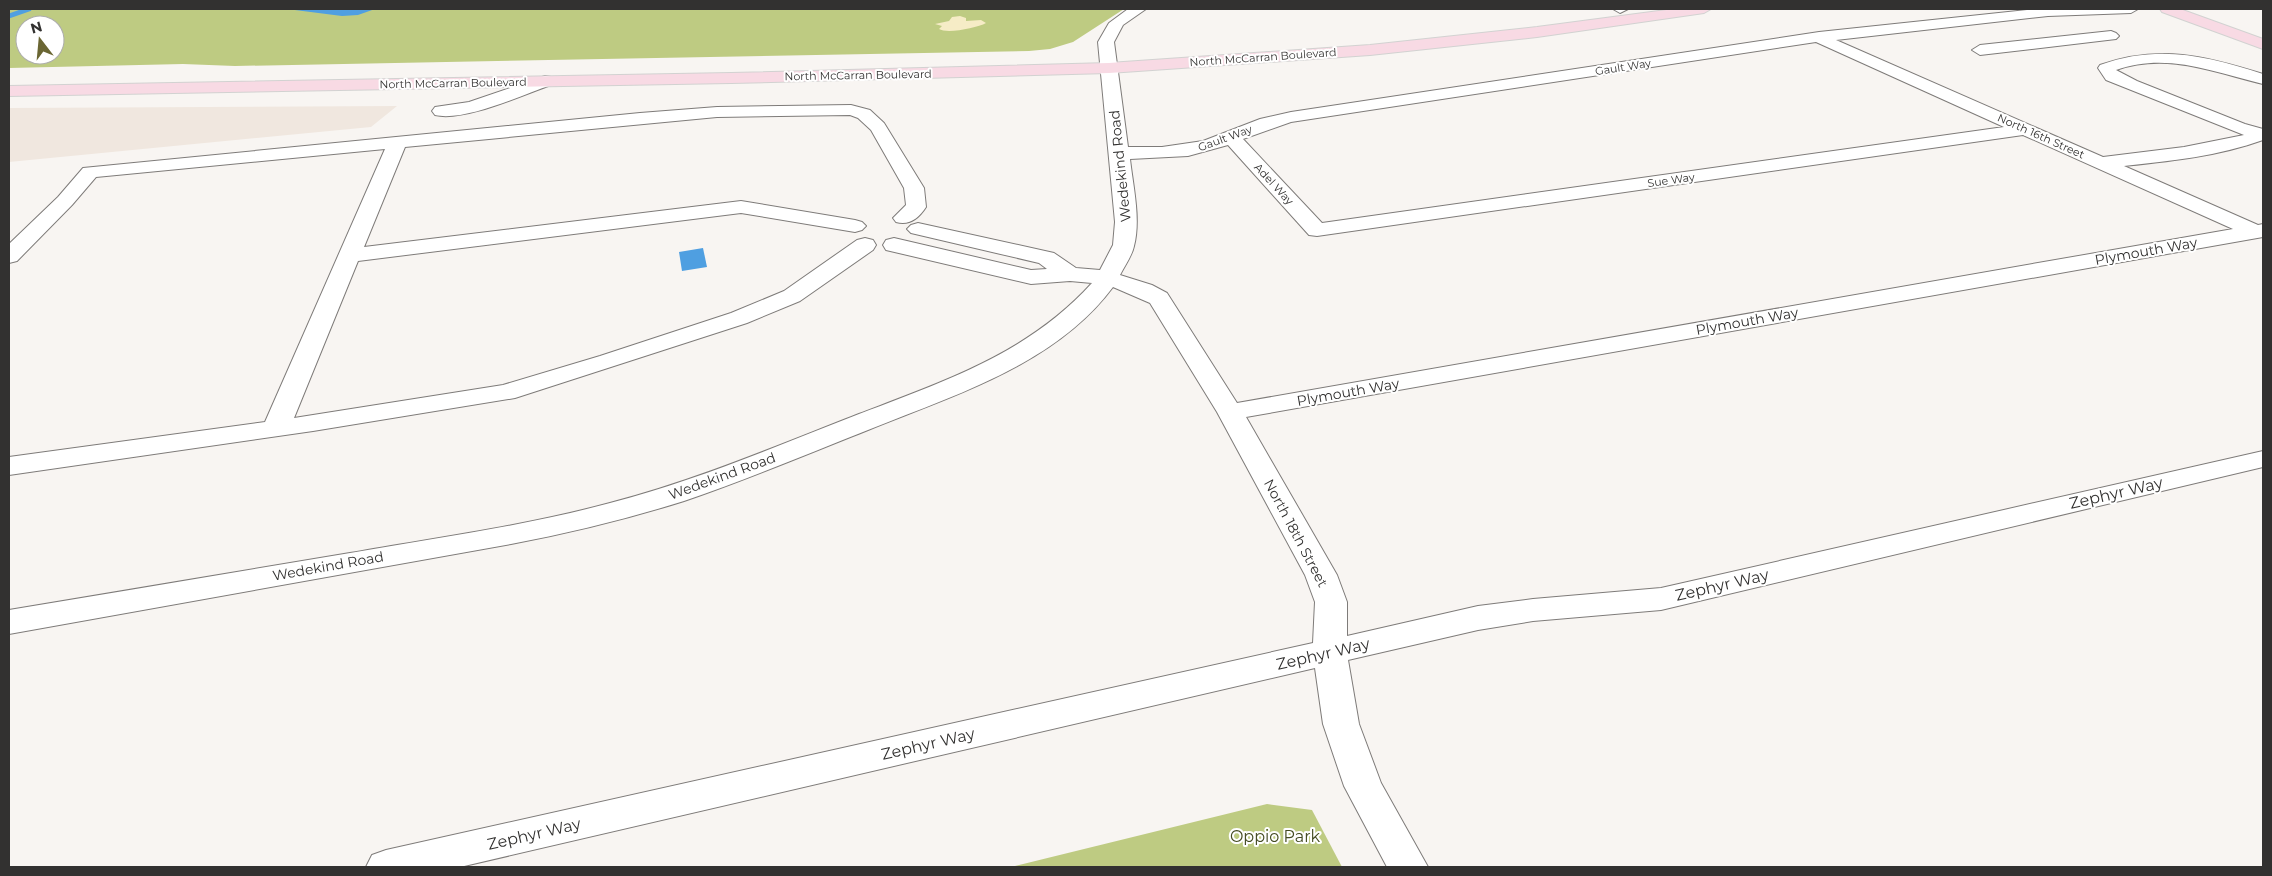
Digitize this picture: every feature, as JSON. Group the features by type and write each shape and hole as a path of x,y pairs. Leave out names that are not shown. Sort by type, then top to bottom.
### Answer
{"main road":[{"name":"North McCarran Boulevard","path":"9,80 1108,62 1482,28 1623,9"},
{"name":"North McCarran Boulevard","path":"9,91 545,81 1108,62 1370,50 1536,32 1704,9"},
{"path":"2167,9 2263,44"},
{"path":"2177,9 2263,34"}],"street":[{"name":"Wedekind Road","path":"9,622 420,550 567,522 640,505 709,483 955,386 997,366 1035,345 1066,323 1091,299 1108,278 1122,250 1126,228 1120,153 1106,42 1108,32 1124,17 1139,9"},
{"name":"Gault Way","path":"1120,153 1162,153 1188,150 1231,137 1266,123 1291,117 1819,37 2008,16 2068,11 2131,9"},
{"path":"2008,16 2071,40"},
{"path":"1980,50 2111,36"},
{"name":"North 16th Street","path":"1819,37 2261,232"},
{"path":"2263,79 2171,56 2118,63 2106,68 2112,76 2131,85 2239,128 2263,134"},
{"path":"460,83 460,97 440,111 472,107 545,81"},
{"path":"9,256 65,201 90,172 716,112 851,110 864,114 878,127 914,188 916,207 883,226 792,296 739,318 609,361 506,392 276,428 9,466"},
{"name":"Sue Way","path":"1317,230 2026,129"},
{"path":"2101,163 2223,145 2248,140 2263,134"},
{"name":"Adel Way","path":"1231,137 1317,230"},
{"path":"276,428 398,141"},
{"path":"350,255 741,207 883,226 1012,251 1046,258 1070,274"},
{"path":"883,226 914,237 894,245 883,226"},
{"name":"Plymouth Way","path":"1230,412 2261,232"},
{"name":"North 18th Street","path":"894,245 1031,277 1070,274 1108,278 1144,290 1159,298 1230,412 1321,575 1331,602 1330,652 1341,724 1363,786 1408,867"},
{"path":"992,268 1012,251"},
{"name":"Zephyr Way","path":"386,867 1487,617 1533,610 1661,599 2263,459"}],"shaded area":[{"path":"397,106 371,127 9,162 9,108"}],"green space":[{"path":"9,9 1124,9 1073,42 1050,49 1029,51 235,66 183,64 9,68"},
{"name":"Oppio Park","path":"1267,804 1312,810 1342,867 1011,867"}],"sand":[{"path":"960,16 966,18 966,21 981,20 986,23 955,31 939,29 942,26 935,24"}],"water":[{"path":"287,9 375,9 358,15 342,16"},
{"path":"703,248 707,267 682,271 679,252"}],"waterway":[{"path":"9,16 29,9"}]}
